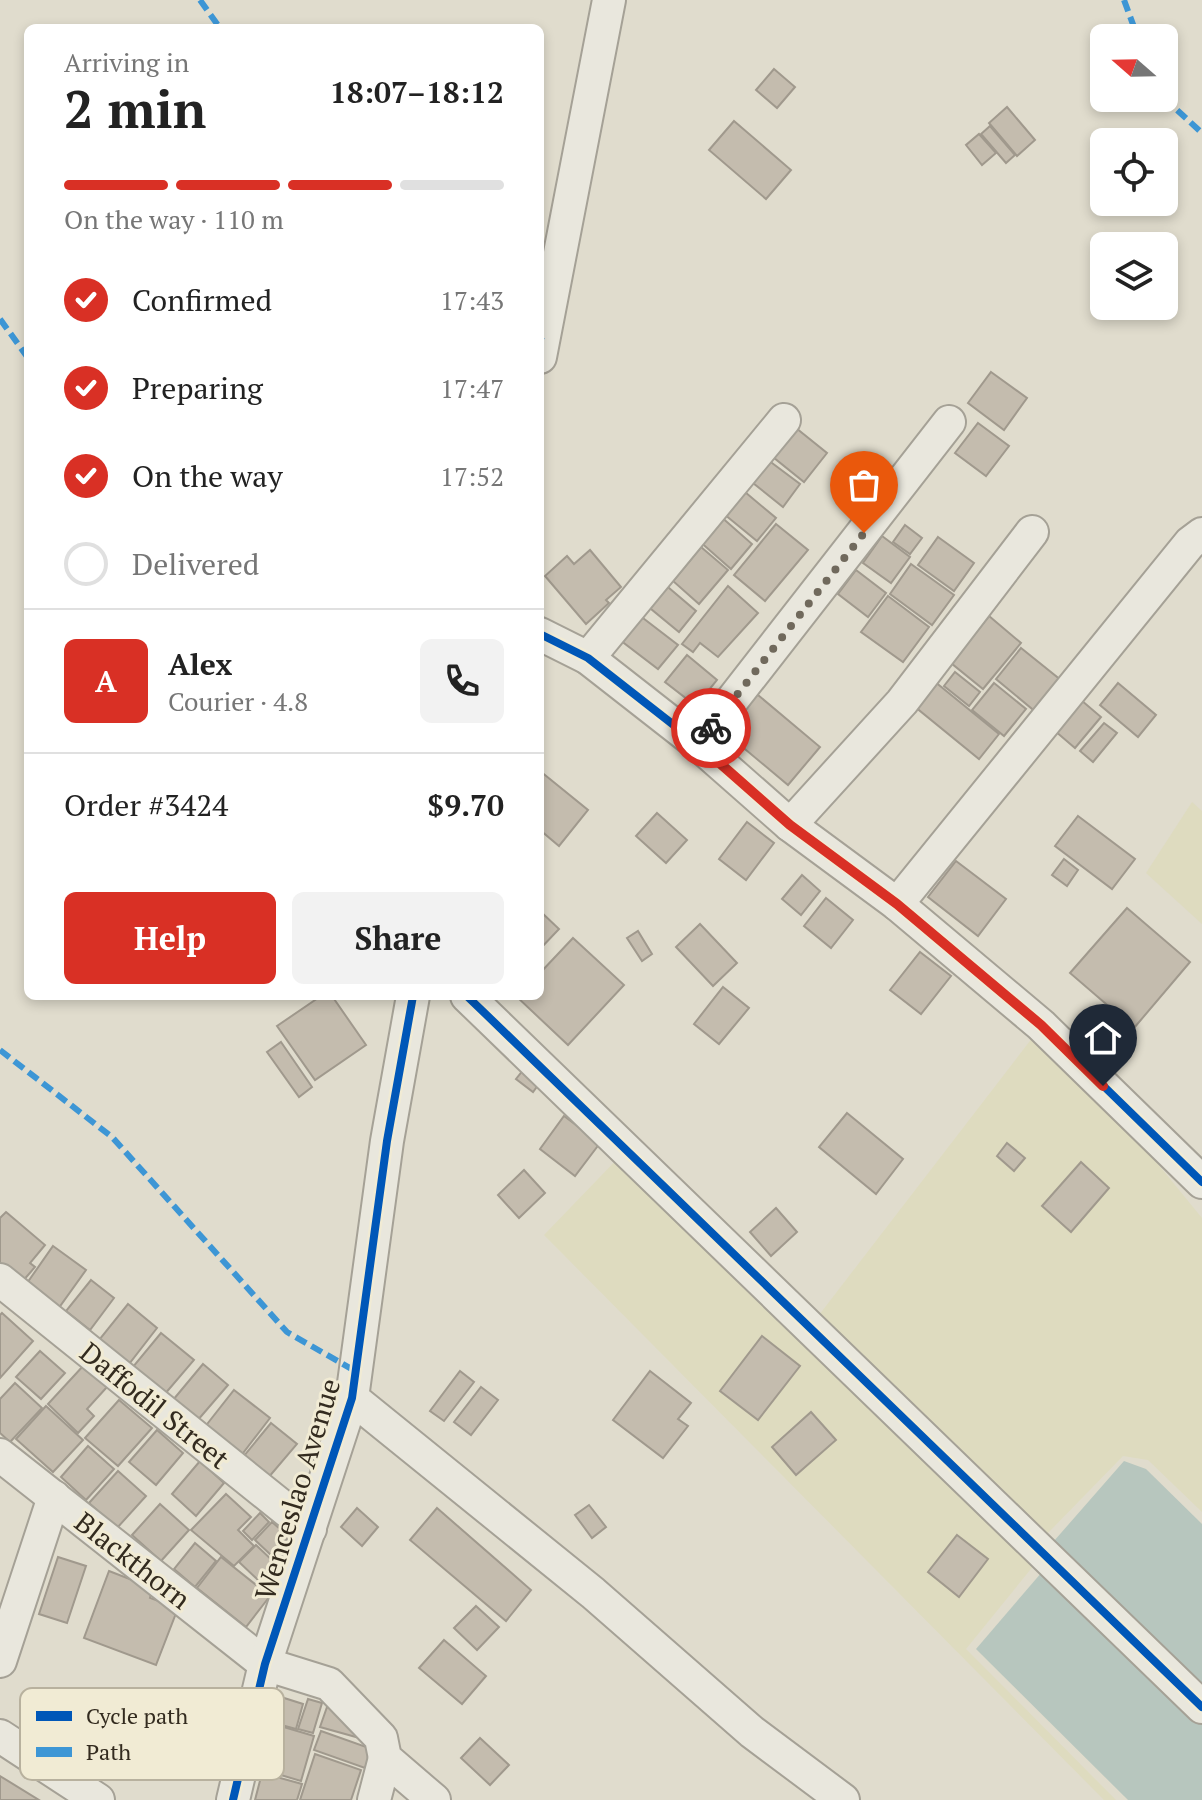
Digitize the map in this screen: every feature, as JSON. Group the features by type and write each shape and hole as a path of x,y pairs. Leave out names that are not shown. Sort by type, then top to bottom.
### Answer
{"street":[{"path":"544,336 609,0"},
{"path":"588,658 784,420"},
{"path":"698,744 949,422"},
{"path":"790,825 902,702 1032,532"},
{"path":"897,904 1190,543 1202,534"},
{"path":"544,636 588,658 698,744 790,825 897,904 1041,1025 1202,1182"},
{"name":"Wenceslao Avenue","path":"259,1688 352,1398 387,1141 412,1000"},
{"path":"471,1000 1202,1707"},
{"name":"Daffodil Street","path":"0,1280 310,1529"},
{"path":"352,1398 593,1593 752,1732 843,1800"},
{"name":"Blackthorn","path":"0,1455 265,1664"},
{"path":"0,1661 54,1497"},
{"path":"265,1664 329,1684 381,1738 385,1758 374,1800"},
{"path":"0,1736 20,1749"},
{"path":"385,1758 434,1800"},
{"path":"67,1780 98,1800"},
{"name":"Wenceslao Avenue","path":"233,1800 238,1780"}],"shaded area":[{"path":"1192,802 1202,811 1202,924 1146,873"},
{"path":"1036,1033 1139,1141 1202,1218 1202,1512 1148,1460 1123,1456 1047,1534 819,1315"},
{"path":"624,1152 1039,1559 966,1649 1116,1800 1104,1800 544,1235"},
{"path":"1124,1461 1146,1469 1202,1524 1202,1699 1054,1557 1054,1541"},
{"path":"1042,1572 1202,1718 1202,1800 1128,1800 976,1649"}],"building":[{"path":"774,69 795,87 777,108 756,90"},
{"path":"1007,107 1035,140 1017,156 989,123"},
{"path":"734,121 791,170 766,199 709,150"},
{"path":"990,126 1015,155 1006,163 981,134"},
{"path":"979,134 996,153 982,165 966,145"},
{"path":"991,372 1027,398 1004,430 968,403"},
{"path":"978,423 1009,446 986,476 955,453"},
{"path":"791,424 827,453 804,482 768,453"},
{"path":"764,457 800,484 783,507 748,479"},
{"path":"739,487 776,518 757,541 719,510"},
{"path":"719,515 752,544 731,569 698,540"},
{"path":"776,524 808,550 765,601 734,575"},
{"path":"905,525 922,538 910,554 893,542"},
{"path":"882,536 910,557 891,583 863,563"},
{"path":"938,537 974,563 954,591 918,565"},
{"path":"701,547 728,570 699,604 673,581"},
{"path":"590,550 621,587 586,624 545,576 567,556 574,564"},
{"path":"911,564 954,595 932,625 890,594"},
{"path":"856,570 886,593 868,617 838,594"},
{"path":"662,582 696,611 679,632 645,604"},
{"path":"728,586 758,613 718,657 700,643 693,652 682,644"},
{"path":"888,596 929,627 903,662 861,632"},
{"path":"639,615 678,645 658,669 620,640"},
{"path":"989,616 1021,643 983,689 951,663"},
{"path":"1021,648 1062,681 1037,713 996,679"},
{"path":"687,655 717,680 696,706 665,682"},
{"path":"955,672 980,692 969,706 944,686"},
{"path":"934,681 999,734 979,759 914,706"},
{"path":"994,683 1026,709 1004,736 972,710"},
{"path":"1118,683 1156,715 1138,737 1100,705"},
{"path":"752,690 820,747 788,785 721,729"},
{"path":"1081,700 1101,717 1075,748 1055,731"},
{"path":"1104,723 1117,733 1093,762 1080,751"},
{"path":"544,774 588,810 559,846 544,833"},
{"path":"657,813 687,840 666,863 636,836"},
{"path":"1078,816 1135,859 1112,889 1055,846"},
{"path":"747,822 774,843 746,880 719,859"},
{"path":"1064,859 1078,870 1067,886 1052,875"},
{"path":"956,861 1006,899 978,936 928,897"},
{"path":"802,875 820,891 801,915 782,899"},
{"path":"826,898 853,920 831,948 804,926"},
{"path":"1127,908 1190,962 1134,1028 1070,973"},
{"path":"544,915 559,929 544,945"},
{"path":"700,924 737,963 713,986 676,947"},
{"path":"638,931 652,954 642,961 627,938"},
{"path":"573,938 624,985 568,1045 520,1000 544,1000 544,969"},
{"path":"920,952 951,976 921,1014 890,990"},
{"path":"723,987 749,1008 719,1044 694,1024"},
{"path":"315,1000 335,1000 366,1045 315,1080 277,1026"},
{"path":"281,1042 312,1087 299,1097 267,1052"},
{"path":"528,1064 544,1077 533,1092 516,1079"},
{"path":"847,1113 903,1159 876,1194 819,1147"},
{"path":"564,1116 600,1143 575,1176 540,1149"},
{"path":"1007,1143 1025,1158 1014,1171 997,1156"},
{"path":"1081,1162 1109,1188 1071,1232 1042,1206"},
{"path":"524,1170 545,1193 519,1218 498,1195"},
{"path":"776,1208 797,1232 771,1256 750,1232"},
{"path":"6,1212 45,1245 30,1263 35,1267 22,1282 0,1264 0,1218"},
{"path":"53,1246 86,1270 58,1309 25,1286"},
{"path":"91,1280 114,1298 90,1330 66,1311"},
{"path":"128,1304 157,1328 129,1364 99,1340"},
{"path":"2,1313 33,1341 0,1378 0,1315"},
{"path":"161,1333 194,1360 164,1395 132,1368"},
{"path":"762,1336 800,1366 758,1420 720,1391"},
{"path":"40,1351 65,1373 41,1399 16,1377"},
{"path":"203,1364 228,1385 197,1421 173,1400"},
{"path":"84,1365 107,1387 87,1409 94,1416 78,1433 48,1404"},
{"path":"460,1371 474,1382 444,1421 430,1411"},
{"path":"650,1371 691,1403 678,1419 688,1426 663,1458 613,1420"},
{"path":"15,1383 42,1408 10,1442 0,1433 0,1399"},
{"path":"481,1387 498,1400 471,1435 454,1422"},
{"path":"234,1390 270,1418 240,1457 204,1428"},
{"path":"119,1400 152,1428 118,1466 85,1438"},
{"path":"46,1406 83,1440 53,1472 16,1439"},
{"path":"811,1412 836,1440 796,1475 772,1447"},
{"path":"271,1423 297,1444 268,1478 243,1457"},
{"path":"157,1430 183,1453 156,1485 129,1462"},
{"path":"88,1446 114,1469 86,1500 61,1477"},
{"path":"200,1461 224,1483 196,1516 172,1494"},
{"path":"118,1471 146,1496 117,1528 89,1503"},
{"path":"226,1494 251,1517 238,1530 254,1546 234,1566 191,1530"},
{"path":"160,1504 189,1530 161,1561 132,1535"},
{"path":"589,1505 606,1527 592,1538 575,1515"},
{"path":"357,1508 378,1527 362,1546 341,1527"},
{"path":"437,1508 531,1590 506,1621 410,1540"},
{"path":"260,1513 269,1522 252,1540 243,1531"},
{"path":"272,1522 289,1537 272,1556 255,1540"},
{"path":"957,1535 988,1559 959,1597 928,1572"},
{"path":"195,1543 216,1561 195,1587 174,1569"},
{"path":"256,1545 275,1563 258,1580 239,1562"},
{"path":"58,1557 86,1566 67,1623 39,1614"},
{"path":"221,1557 270,1596 246,1627 197,1588"},
{"path":"109,1571 153,1588 150,1598 178,1608 156,1665 84,1638"},
{"path":"476,1606 499,1627 477,1650 454,1628"},
{"path":"444,1640 486,1676 462,1704 419,1668"},
{"path":"284,1698 303,1704 296,1729 284,1726"},
{"path":"308,1699 322,1703 313,1733 298,1729"},
{"path":"327,1707 355,1717 363,1739 320,1727"},
{"path":"284,1727 314,1736 301,1781 284,1776"},
{"path":"321,1731 372,1749 365,1768 314,1750"},
{"path":"480,1738 509,1765 490,1785 461,1758"},
{"path":"315,1754 361,1770 351,1800 300,1800"},
{"path":"0,1776 39,1800 0,1800"},
{"path":"284,1779 302,1784 297,1800 255,1800 260,1780"}],"marked path":[{"path":"200,0 217,24"},
{"path":"1124,0 1133,24"},
{"path":"1178,111 1202,133"},
{"path":"0,319 24,352"},
{"path":"0,1050 112,1137 287,1332 355,1371"}],"cycle path":[{"path":"544,636 588,658 698,744 790,825 897,904 1041,1025 1202,1182"},
{"path":"259,1688 352,1398 387,1141 412,1000"},
{"path":"471,1000 1202,1707"},
{"path":"233,1800 238,1780"}],"way so far":[{"path":"711,728 864,533"}],"route":[{"path":"711,728 698,744 790,825 897,904 1041,1025 1103,1086"}]}
